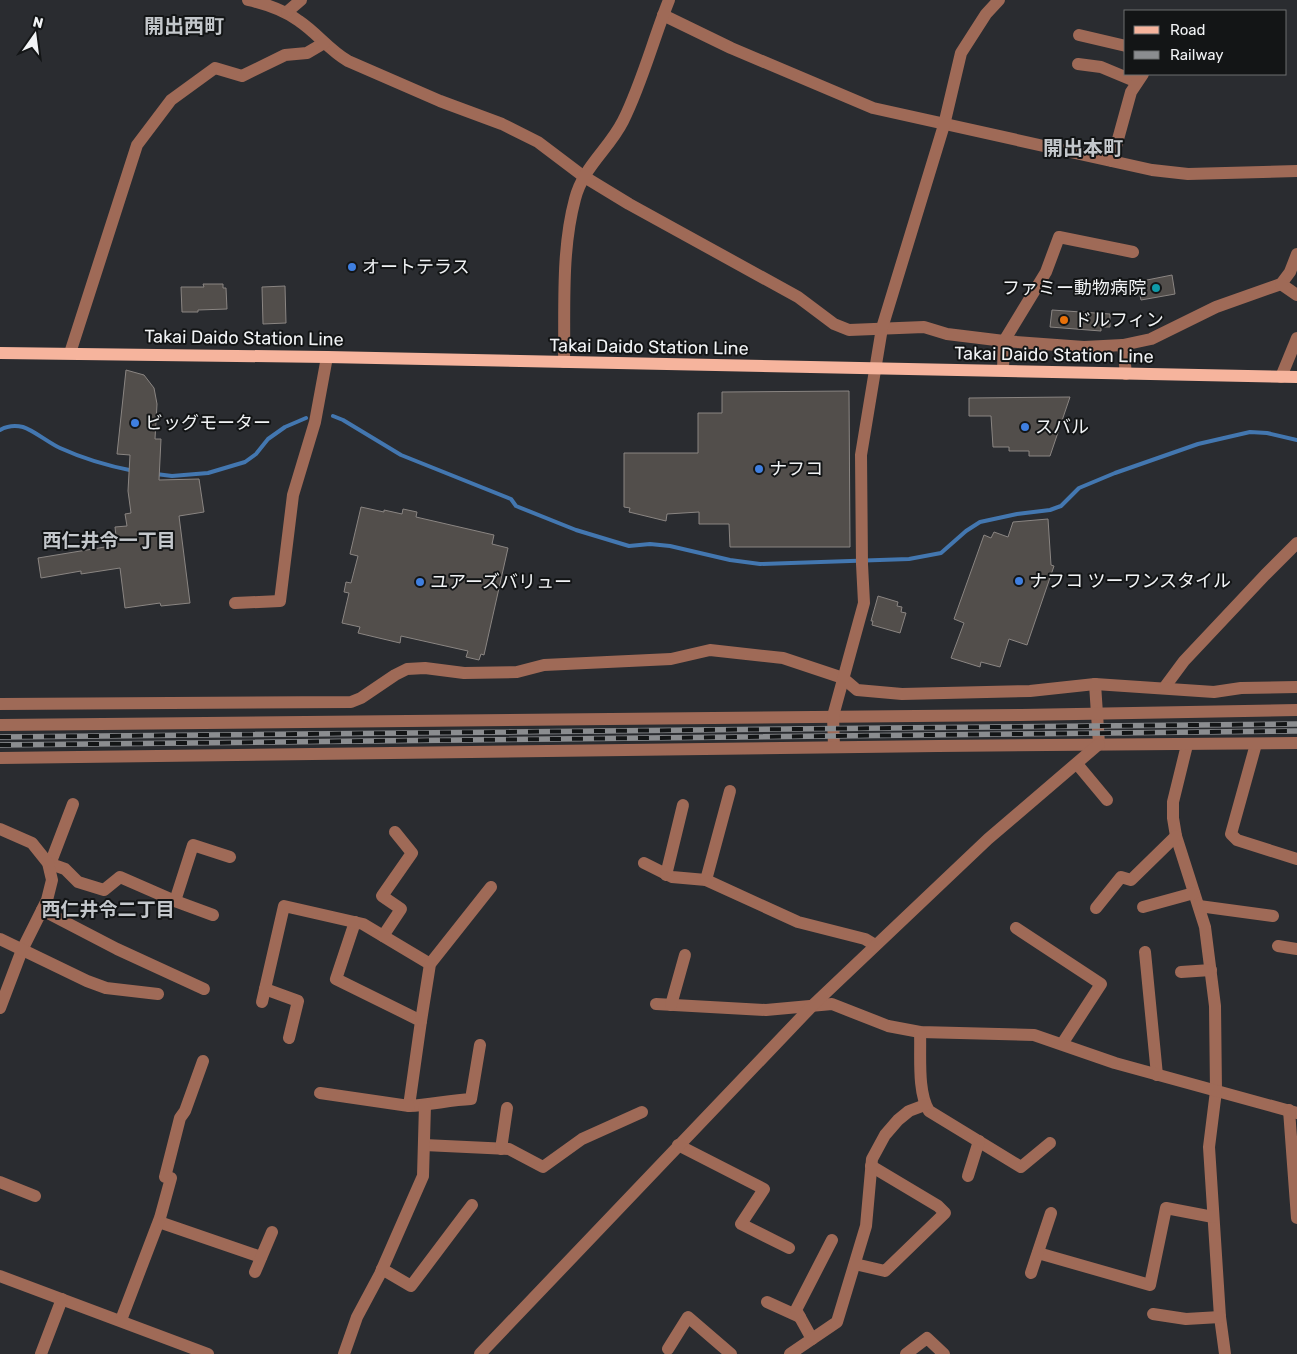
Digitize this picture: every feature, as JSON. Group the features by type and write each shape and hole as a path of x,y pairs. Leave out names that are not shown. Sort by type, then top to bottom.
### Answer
{"main road":[{"name":"Takai Daido Station Line","path":"0,353 328,357 1297,377"}],"street":[{"path":"248,0 287,12 309,28 336,54 348,61 440,101 502,124 538,142 583,176 629,204 798,297 834,324 849,330 924,327 947,334 1004,341 1084,346 1124,345 1151,339 1216,307 1281,284 1290,272 1297,254"},
{"path":"287,12 301,0"},
{"path":"564,362 566,264 575,198 583,176 622,124 632,102 669,0"},
{"path":"834,747 833,716 864,603 861,455 882,328 944,125 961,53 986,14 999,0"},
{"path":"663,15 731,48 873,108 1152,170 1188,174 1297,171"},
{"path":"1079,35 1124,46"},
{"path":"70,353 137,145 171,100 215,68 242,76 285,55 308,54 324,43"},
{"path":"1078,64 1101,67 1124,73"},
{"path":"1112,161 1131,92 1140,78"},
{"path":"1003,370 1004,341 1046,272 1059,237 1132,252"},
{"path":"1281,284 1297,295"},
{"path":"1281,377 1297,338"},
{"path":"1124,345 1126,374"},
{"path":"235,603 280,601 293,495 315,422 328,357"},
{"path":"1164,688 1184,661 1297,544"},
{"path":"0,704 351,702 362,698 407,669 425,668 464,673 517,672 544,665 671,659 710,650 783,658 843,678 857,690 902,694 1030,691 1095,684 1214,692 1241,688 1297,687"},
{"path":"1095,684 1099,744"},
{"path":"0,725 1097,714 1297,710"},
{"path":"480,1354 813,1005 988,838 1099,744"},
{"path":"0,758 1099,744 1297,744"},
{"path":"1256,744 1232,834 1237,840 1297,858"},
{"path":"1187,745 1173,802 1173,818 1176,836 1204,927 1215,1006 1216,1091 1209,1147 1220,1317 1225,1354"},
{"path":"1076,764 1107,800"},
{"path":"706,880 730,791"},
{"path":"48,863 52,859 73,804"},
{"path":"666,875 684,805"},
{"path":"0,829 32,843 48,863 52,880 48,900 22,950 0,1008"},
{"path":"383,936 401,909 382,896 412,853 395,832"},
{"path":"1096,908 1121,877 1131,880 1176,836"},
{"path":"176,901 193,845 230,857"},
{"path":"48,863 65,869 78,882 104,890 120,877 213,915"},
{"path":"644,863 672,877 706,880 798,922 865,939 875,945"},
{"path":"409,1106 430,964 491,887"},
{"path":"1143,907 1194,893"},
{"path":"262,1002 284,906 363,924 430,964"},
{"path":"1198,906 1272,916"},
{"path":"42,910 117,949 204,989"},
{"path":"355,922 336,980 421,1021"},
{"path":"1016,928 1101,984 1062,1044"},
{"path":"0,940 106,988 158,994"},
{"path":"1278,946 1297,948"},
{"path":"1145,952 1157,1075"},
{"path":"671,1005 685,955"},
{"path":"1181,972 1211,970"},
{"path":"265,989 298,1001 289,1038"},
{"path":"656,1004 766,1010 832,1004 888,1026 920,1032 1034,1035 1115,1063 1293,1112 1297,1218"},
{"path":"920,1032 922,1094 929,1111 1021,1167 1050,1142"},
{"path":"320,1092 409,1106 471,1099 480,1045"},
{"path":"121,1320 159,1222 171,1178 165,1177 180,1118 185,1111 203,1061"},
{"path":"344,1354 357,1317 382,1269 422,1176 425,1105"},
{"path":"790,1354 837,1322 866,1226 872,1159 881,1142 898,1120 909,1111 925,1105"},
{"path":"501,1148 507,1108"},
{"path":"424,1145 509,1149 543,1167 582,1140 642,1112"},
{"path":"968,1176 979,1141"},
{"path":"678,1145 764,1189 741,1224 789,1248"},
{"path":"856,1264 885,1270 945,1213 938,1206 871,1166"},
{"path":"0,1182 35,1196"},
{"path":"382,1269 411,1286 472,1205"},
{"path":"1038,1253 1150,1285 1166,1208 1213,1217"},
{"path":"1031,1273 1050,1212"},
{"path":"159,1222 261,1257"},
{"path":"255,1272 272,1232"},
{"path":"812,1339 796,1310 832,1240"},
{"path":"0,1276 208,1354"},
{"path":"41,1354 62,1299"},
{"path":"766,1302 800,1317"},
{"path":"1153,1314 1186,1319 1220,1317"},
{"path":"668,1349 688,1317 731,1354"},
{"path":"906,1354 927,1338 944,1354"}],"building":[{"name":"ファミー動物病院","path":"1172,275 1175,294 1141,300 1137,282"},
{"path":"203,284 223,284 223,288 226,288 227,309 182,312 181,287 204,287"},
{"path":"285,286 286,323 263,324 262,287"},
{"path":"1052,310 1110,314 1110,327 1101,327 1101,331 1050,327"},
{"path":"126,370 144,375 154,388 157,404 155,439 161,439 159,480 199,479 204,512 179,516 190,603 161,606 160,603 125,608 120,568 81,574 81,571 41,578 38,558 117,545 115,527 127,526 125,514 131,513 128,491 130,455 117,454"},
{"path":"849,391 850,547 730,547 729,524 699,524 699,512 667,514 666,521 629,512 630,508 624,507 624,453 698,453 698,413 722,413 722,392"},
{"path":"1070,397 1050,456 1029,456 1029,451 1009,451 1009,447 993,447 991,416 969,416 969,398"},
{"path":"361,507 402,514 403,509 417,512 416,517 494,535 492,544 508,548 484,655 481,654 479,660 466,657 468,651 401,636 400,643 358,633 360,627 342,623 349,593 344,592 346,582 351,583 358,556 350,554"},
{"path":"1048,519 1051,565 1054,566 1027,645 1009,639 1000,667 981,662 980,667 951,658 964,623 954,619 984,535 991,538 994,532 1008,537 1013,522"},
{"path":"878,596 898,602 897,606 902,607 901,612 906,613 900,633 872,625 873,621 871,621"}],"waterway":[{"path":"333,416 343,420 401,455 511,499 516,506 576,530 629,546 650,544 670,546 730,560 760,564 909,559 941,553 966,531 980,522 1017,514 1050,510 1061,506 1079,488 1115,473 1198,444 1250,432 1267,433 1297,440"},
{"path":"156,474 172,476 208,473 245,462 256,454 268,439 285,427 306,418"},
{"path":"0,430 11,426 23,427 78,456 134,471"}],"railway":[{"path":"0,737 1297,724"},
{"path":"0,745 1297,731"}],"place":[{"name":"オートテラス","path":"352,267"},
{"name":"ファミー動物病院","path":"1156,288"},
{"name":"ドルフィン","path":"1064,320"},
{"name":"ビッグモーター","path":"135,423"},
{"name":"スバル","path":"1025,427"},
{"name":"ナフコ","path":"759,469"},
{"name":"ナフコ ツーワンスタイル","path":"1019,581"},
{"name":"ユアーズバリュー","path":"420,582"}],"district":[{"name":"開出西町","path":"184,26"},
{"name":"開出本町","path":"1083,148"},
{"name":"西仁井令一丁目","path":"109,540"},
{"name":"西仁井令二丁目","path":"108,909"}]}
